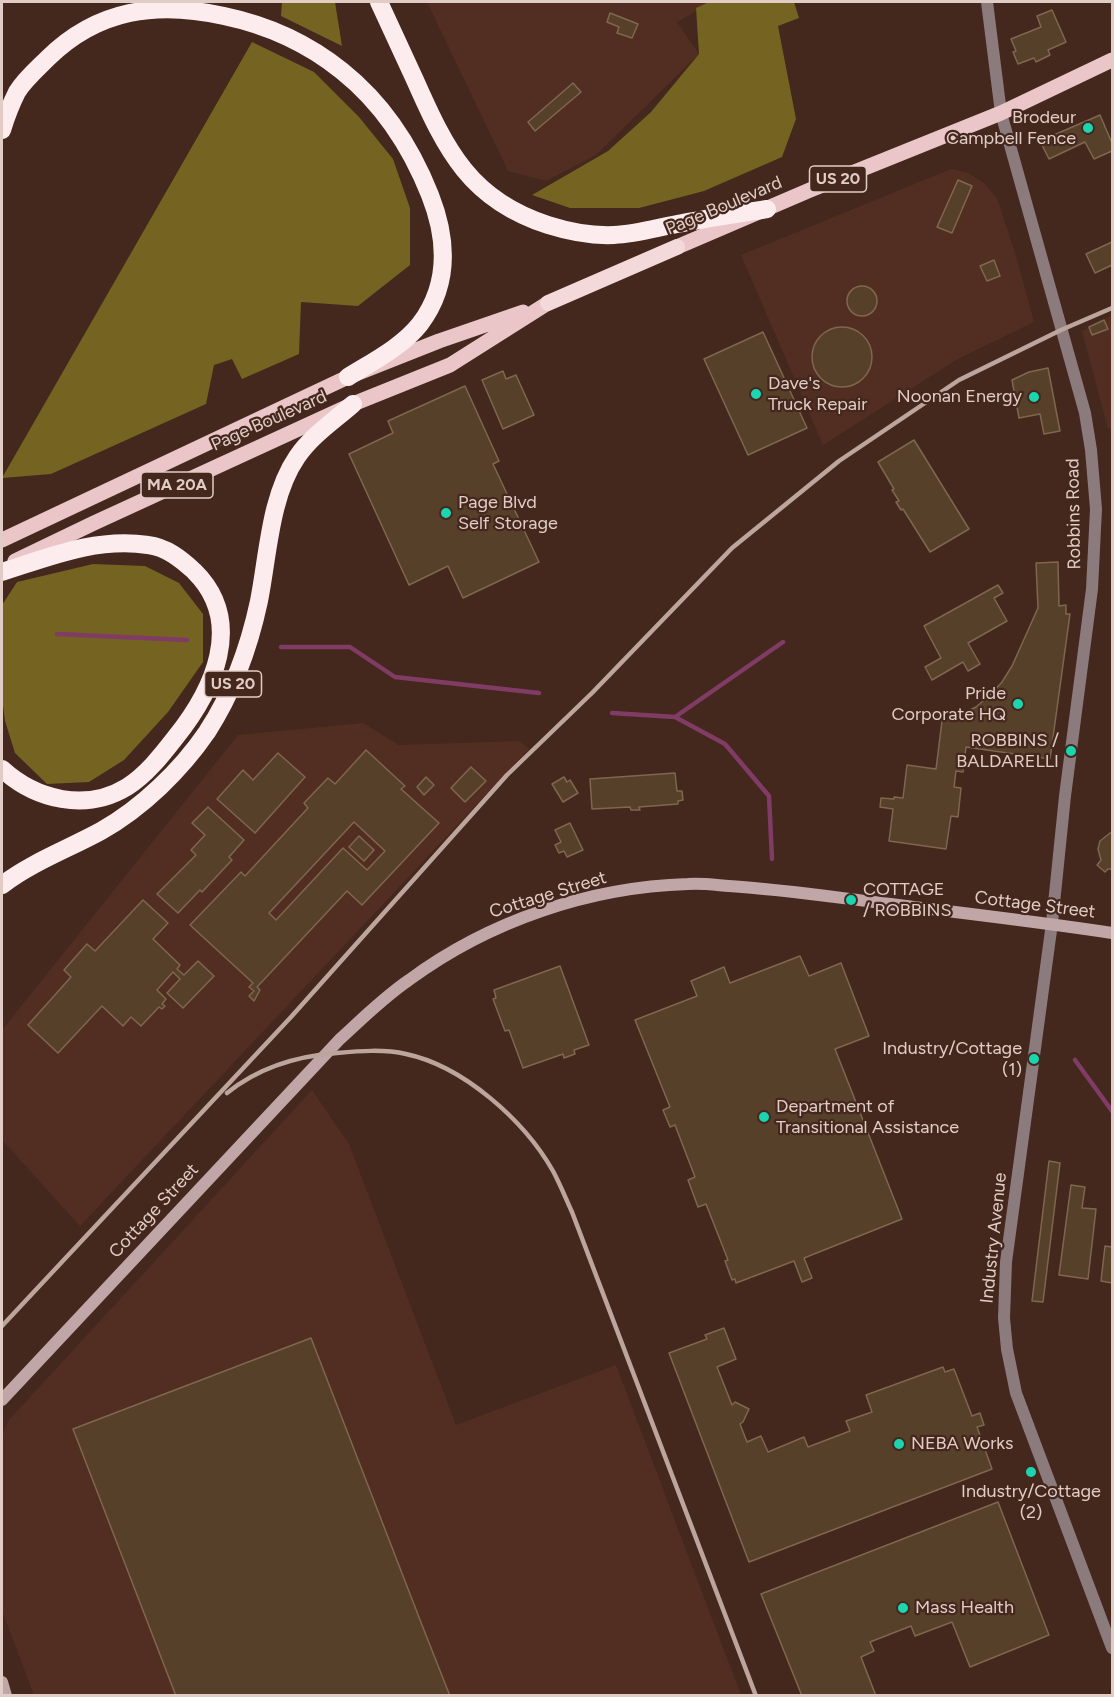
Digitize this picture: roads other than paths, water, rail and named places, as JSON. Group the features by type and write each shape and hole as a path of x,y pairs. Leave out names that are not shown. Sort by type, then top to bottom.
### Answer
{"highway":[{"path":"379,2 447,147 475,183 490,197 510,210 568,232 606,235 644,231 767,209"},
{"path":"2,129 20,88 61,45 93,25 135,12 163,8 187,8 242,20 269,27 331,62 367,93 410,149 437,212 444,247 439,289 419,325 402,341 348,377"},
{"name":"Page Boulevard","path":"549,303 677,247"},
{"name":"US 20","path":"2,885 22,871 120,819 168,778 201,740 226,699 246,653 285,480 307,445 353,404"},
{"path":"2,570 99,544 125,543 156,546 176,556 204,582 220,618 221,631 221,645 215,669 195,711 157,759 125,788 103,797 82,801 56,798 32,791 2,769"}],"main road":[{"name":"Page Boulevard","path":"677,247 1001,113 1113,60"},
{"name":"Page Boulevard","path":"2,540 348,377 439,341 549,303"},
{"name":"Page Boulevard","path":"2,570 94,523 353,404 450,365 549,303"},
{"name":"Cottage Street","path":"2,1400 340,1040 409,979 492,930 588,897 642,887 691,884 794,892 1052,923 1113,933"},
{"path":"2,1682 6,1695"}],"street":[{"name":"Robbins Road","path":"987,2 1001,113 1085,413 1095,487 1092,589 1065,796 1052,923"},
{"name":"Industry Avenue","path":"1052,923 1006,1262 1004,1318 1007,1349 1018,1399 1113,1648"}],"waterway":[{"path":"57,634 187,640"},
{"path":"675,717 783,642"},
{"path":"281,647 350,647 395,677 539,693"},
{"path":"612,713 675,717 725,744 769,796 772,859"},
{"path":"1075,1060 1112,1111"}],"railway":[{"path":"2,1326 291,1017 507,775 592,693 732,548 839,461 959,380 1061,330 1112,308"},
{"path":"227,1093 265,1070 293,1060 354,1052 398,1052 427,1060 470,1083 490,1098 526,1133 553,1171 572,1212 756,1696"}],"place":[{"name":"Brodeur Campbell Fence","path":"1088,128"},
{"name":"Dave's Truck Repair","path":"756,394"},
{"name":"Noonan Energy","path":"1034,397"},
{"name":"Page Blvd Self Storage","path":"446,513"},
{"name":"Pride Corporate HQ","path":"1018,704"},
{"name":"ROBBINS / BALDARELLI","path":"1071,751"},
{"name":"COTTAGE / ROBBINS","path":"851,900"},
{"name":"Industry/Cottage (1)","path":"1034,1059"},
{"name":"Department of Transitional Assistance","path":"764,1117"},
{"name":"NEBA Works","path":"899,1444"},
{"name":"Industry/Cottage (2)","path":"1031,1472"},
{"name":"Mass Health","path":"903,1608"}]}
